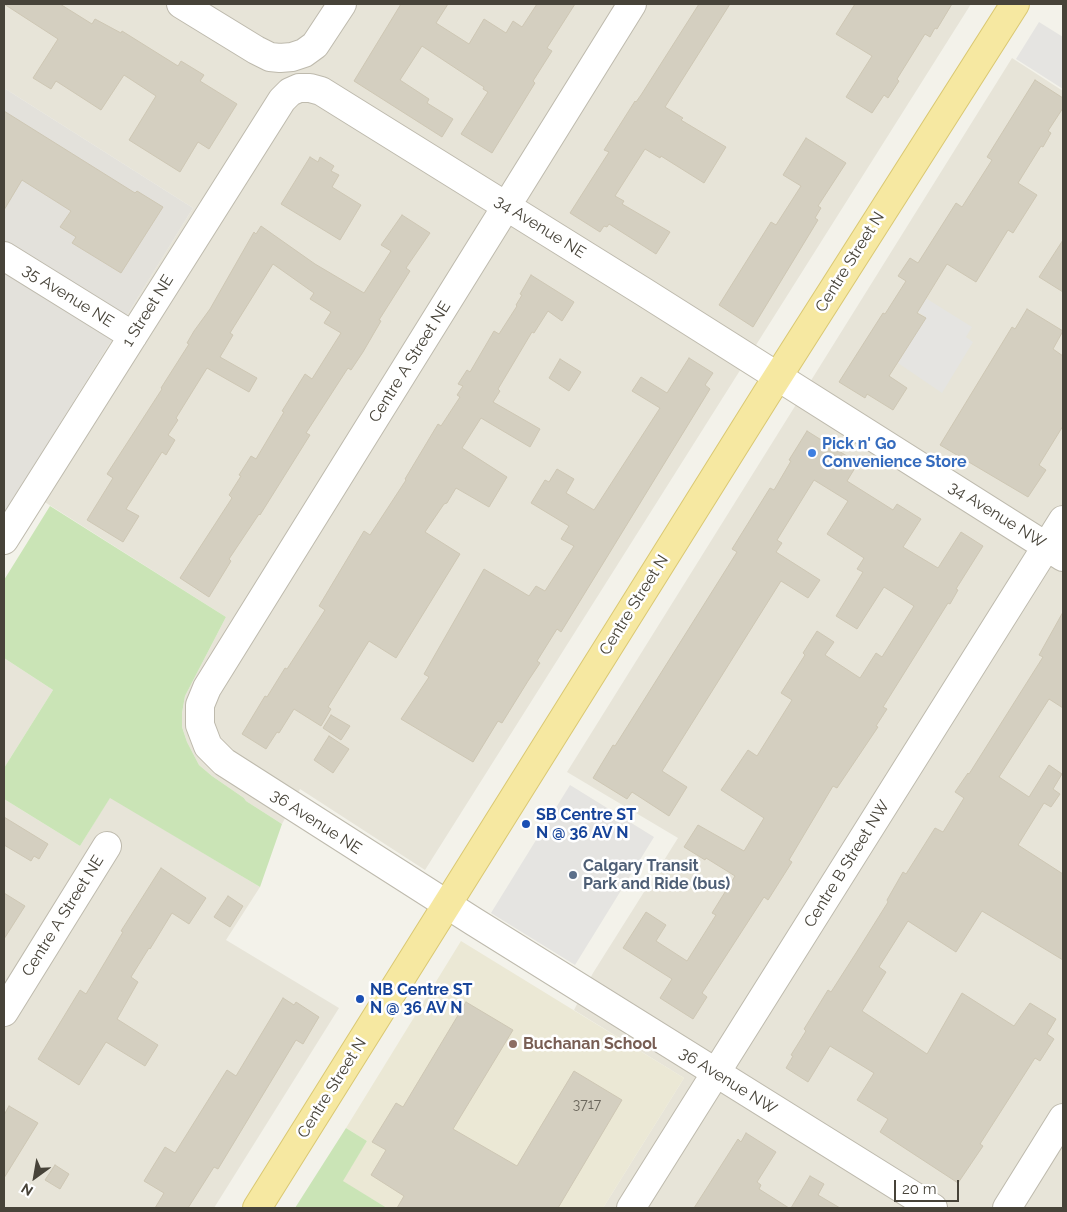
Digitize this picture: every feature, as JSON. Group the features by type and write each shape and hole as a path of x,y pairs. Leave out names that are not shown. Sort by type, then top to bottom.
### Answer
{"main road":[{"name":"Centre Street N","path":"257,1208 778,377 1015,4"}],"street":[{"path":"181,4 270,57 292,57 304,53 315,45 342,4"},
{"name":"Centre A Street NE","path":"200,724 200,705 207,688 632,4"},
{"name":"34 Avenue NE","path":"299,88 321,91 778,377"},
{"name":"1 Street NE","path":"4,540 282,100 290,92 299,88"},
{"name":"35 Avenue NE","path":"4,256 133,336"},
{"name":"34 Avenue NW","path":"778,377 1055,552"},
{"name":"Centre B Street NW","path":"631,1208 715,1074 1055,552 1063,520"},
{"name":"36 Avenue NE","path":"200,724 208,746 224,762 448,905"},
{"name":"Centre A Street NE","path":"4,1012 107,846"},
{"name":"36 Avenue NW","path":"448,905 715,1074 932,1208"},
{"path":"1007,1208 1063,1118"}],"shaded area":[{"path":"4,4 971,4 425,870 300,789 282,824 246,801 199,765 187,742 182,727 185,696 226,617 21,487 193,208 4,88"},
{"path":"1039,22 1063,37 1063,89 1016,59"},
{"path":"1012,58 1063,91 1063,1208 603,1208 684,1078 574,1010 593,973 678,838 567,772"},
{"path":"4,88 193,208 4,515"},
{"path":"924,297 972,327 966,337 973,342 942,393 898,363 926,317 915,310"},
{"path":"4,658 53,690 4,768"},
{"name":"Calgary Transit Park and Ride (bus)","path":"570,785 654,837 575,965 491,913"},
{"path":"110,797 260,887 226,940 339,1008 214,1208 4,1208 4,799 80,846"},
{"name":"Buchanan School","path":"461,941 684,1078 603,1208 387,1208 342,1181 367,1141 346,1128"}],"green space":[{"path":"50,506 226,617 185,696 182,727 187,742 199,765 246,801 282,824 260,887 110,798 80,846 4,799 4,768 53,690 4,658 4,580"},
{"path":"346,1128 367,1141 343,1181 387,1208 295,1208"}],"building":[{"path":"4,4 60,4 92,24 95,19 121,33 122,31 178,66 181,61 204,75 200,81 237,104 209,149 198,142 180,172 129,140 156,96 124,75 101,110 56,81 51,89 33,78 58,39"},
{"path":"401,4 448,4 436,23 469,44 484,19 506,33 513,21 522,27 537,4 575,4 547,48 552,51 533,81 535,83 492,153 461,134 488,92 483,89 484,87 422,46 400,80 429,99 427,103 453,119 442,137 354,81"},
{"path":"699,4 730,4 665,107 683,118 681,120 726,147 704,183 661,156 660,158 645,149 615,196 624,201 622,204 670,232 656,254 609,224 607,227 604,226 600,232 570,213 609,152 604,150"},
{"path":"855,4 952,4 930,37 925,34 897,79 899,81 888,98 884,95 872,113 846,97 872,56 836,34"},
{"path":"1035,80 1063,98 1063,108 1048,131 1051,133 1018,183 1037,195 1013,233 1008,230 976,282 947,264 917,313 926,318 889,376 907,388 893,410 867,394 865,398 839,382 906,281 898,276 910,258 918,263 956,203 962,207 992,160 987,157"},
{"path":"4,111 135,193 137,191 163,207 121,273 72,243 76,237 60,227 71,211 22,180 4,210"},
{"path":"806,138 846,163 818,206 821,208 815,218 818,220 753,327 719,305 771,222 776,225 801,186 783,175"},
{"path":"310,157 318,162 320,157 334,166 331,171 339,175 332,187 361,205 340,240 281,204"},
{"path":"402,215 430,233 406,268 410,271 379,320 381,321 363,352 351,370 348,368 306,433 310,435 260,515 229,559 231,561 209,597 180,578 232,498 229,495 251,456 256,459 305,374 312,379 341,333 324,323 331,312 310,299 314,293 273,264 230,333 233,335 220,357 257,378 249,392 207,368 176,418 178,420 168,435 175,440 166,455 162,452 126,509 139,516 123,542 87,520 113,478 107,474 162,389 189,344 187,343 194,331 210,309 254,232 256,234 261,226 315,264 364,293 391,251 381,245"},
{"path":"1063,240 1063,292 1039,277"},
{"path":"531,275 574,302 562,321 548,311 534,333 532,332 498,389 500,391 493,402 540,429 530,447 481,418 462,448 507,477 489,507 456,488 425,532 460,554 396,658 369,641 328,707 331,709 321,726 294,709 266,749 242,734 265,696 267,697 285,668 287,669 325,610 319,606 364,531 370,535 406,480 438,424 441,426 460,397 457,395 463,386 458,384 467,370 470,372 494,331 499,334 517,306 522,295 520,294"},
{"path":"1027,309 1063,331 1053,349 1063,356 1063,426 1039,465 1046,470 1028,497 940,445 1012,327 1015,329"},
{"path":"689,358 713,373 705,385 710,389 561,632 557,629 537,661 540,663 502,723 498,721 473,762 401,719 429,677 424,674 484,569 529,596 536,586 545,591 574,546 561,539 569,526 531,503 545,480 549,482 557,469 574,479 566,493 594,510 660,408 632,391 641,377 667,393"},
{"path":"560,359 581,372 569,391 549,378"},
{"path":"807,431 858,463 847,481 893,510 897,504 921,519 903,547 938,568 961,532 983,546 956,589 958,590 950,604 948,603 883,707 887,709 876,726 878,727 837,788 833,786 789,860 792,862 768,900 764,897 702,993 707,997 693,1019 660,998 672,979 623,948 646,912 666,925 656,941 687,961 716,915 712,913 735,876 684,847 698,825 744,851 764,818 721,790 748,750 757,756 792,700 781,693 805,655 803,653 817,631 834,642 825,655 860,678 876,653 882,657 914,606 884,587 857,629 836,616 863,572 857,569 864,558 827,534 848,501 814,480 777,540 782,543 776,552 820,580 808,598 781,581 662,771 687,787 669,816 632,792 627,799 593,778 737,552 732,549 770,488 774,490 791,461 789,460"},
{"path":"1063,612 1063,708 1049,699 999,777 1029,797 1049,765 1062,774 1053,789 1060,794 1051,807 1044,803 1018,845 1063,874 1063,960 982,911 956,952 908,921 879,967 886,972 862,1011 927,1054 962,993 1014,1026 1030,1003 1056,1019 1047,1034 1054,1039 1040,1061 1035,1058 980,1144 983,1146 958,1183 880,1132 888,1119 857,1100 874,1073 830,1046 808,1082 786,1068 793,1056 791,1055 806,1031 804,1029 828,990 831,992 856,953 888,902 887,900 903,872 906,874 935,828 943,832 964,798 955,792 969,774 1043,657 1039,655"},
{"path":"331,715 350,726 341,740 323,728"},
{"path":"329,736 349,749 333,773 314,760"},
{"path":"4,817 48,844 39,859 34,856 31,861 4,845"},
{"path":"161,868 206,898 189,924 172,913 131,977 138,982 117,1019 158,1045 145,1066 106,1042 79,1085 38,1059 80,990 86,994 123,932 121,931"},
{"path":"4,893 25,906 4,939"},
{"path":"228,896 243,906 230,927 214,917"},
{"path":"283,998 294,1005 296,1002 319,1017 303,1044 296,1040 218,1169 214,1167 188,1208 155,1208 164,1193 144,1181 165,1147 175,1153 227,1070 236,1076"},
{"path":"466,1002 513,1030 453,1129 517,1166 574,1071 622,1100 558,1208 397,1208 404,1196 371,1175 386,1150 372,1142 396,1103 403,1107"},
{"path":"9,1106 38,1123 4,1178 4,1115"},
{"path":"746,1133 776,1152 757,1182 761,1185 759,1189 789,1208 694,1208 738,1139 741,1142"},
{"path":"55,1165 69,1174 60,1189 45,1180"},
{"path":"810,1176 824,1184 818,1195 840,1208 791,1208"}],"place":[{"name":"Pick n' Go Convenience Store","path":"812,453"},
{"name":"SB Centre ST N @ 36 AV N","path":"526,824"},
{"name":"Calgary Transit Park and Ride (bus)","path":"573,875"},
{"name":"NB Centre ST N @ 36 AV N","path":"360,999"},
{"name":"Buchanan School","path":"513,1044"}]}
